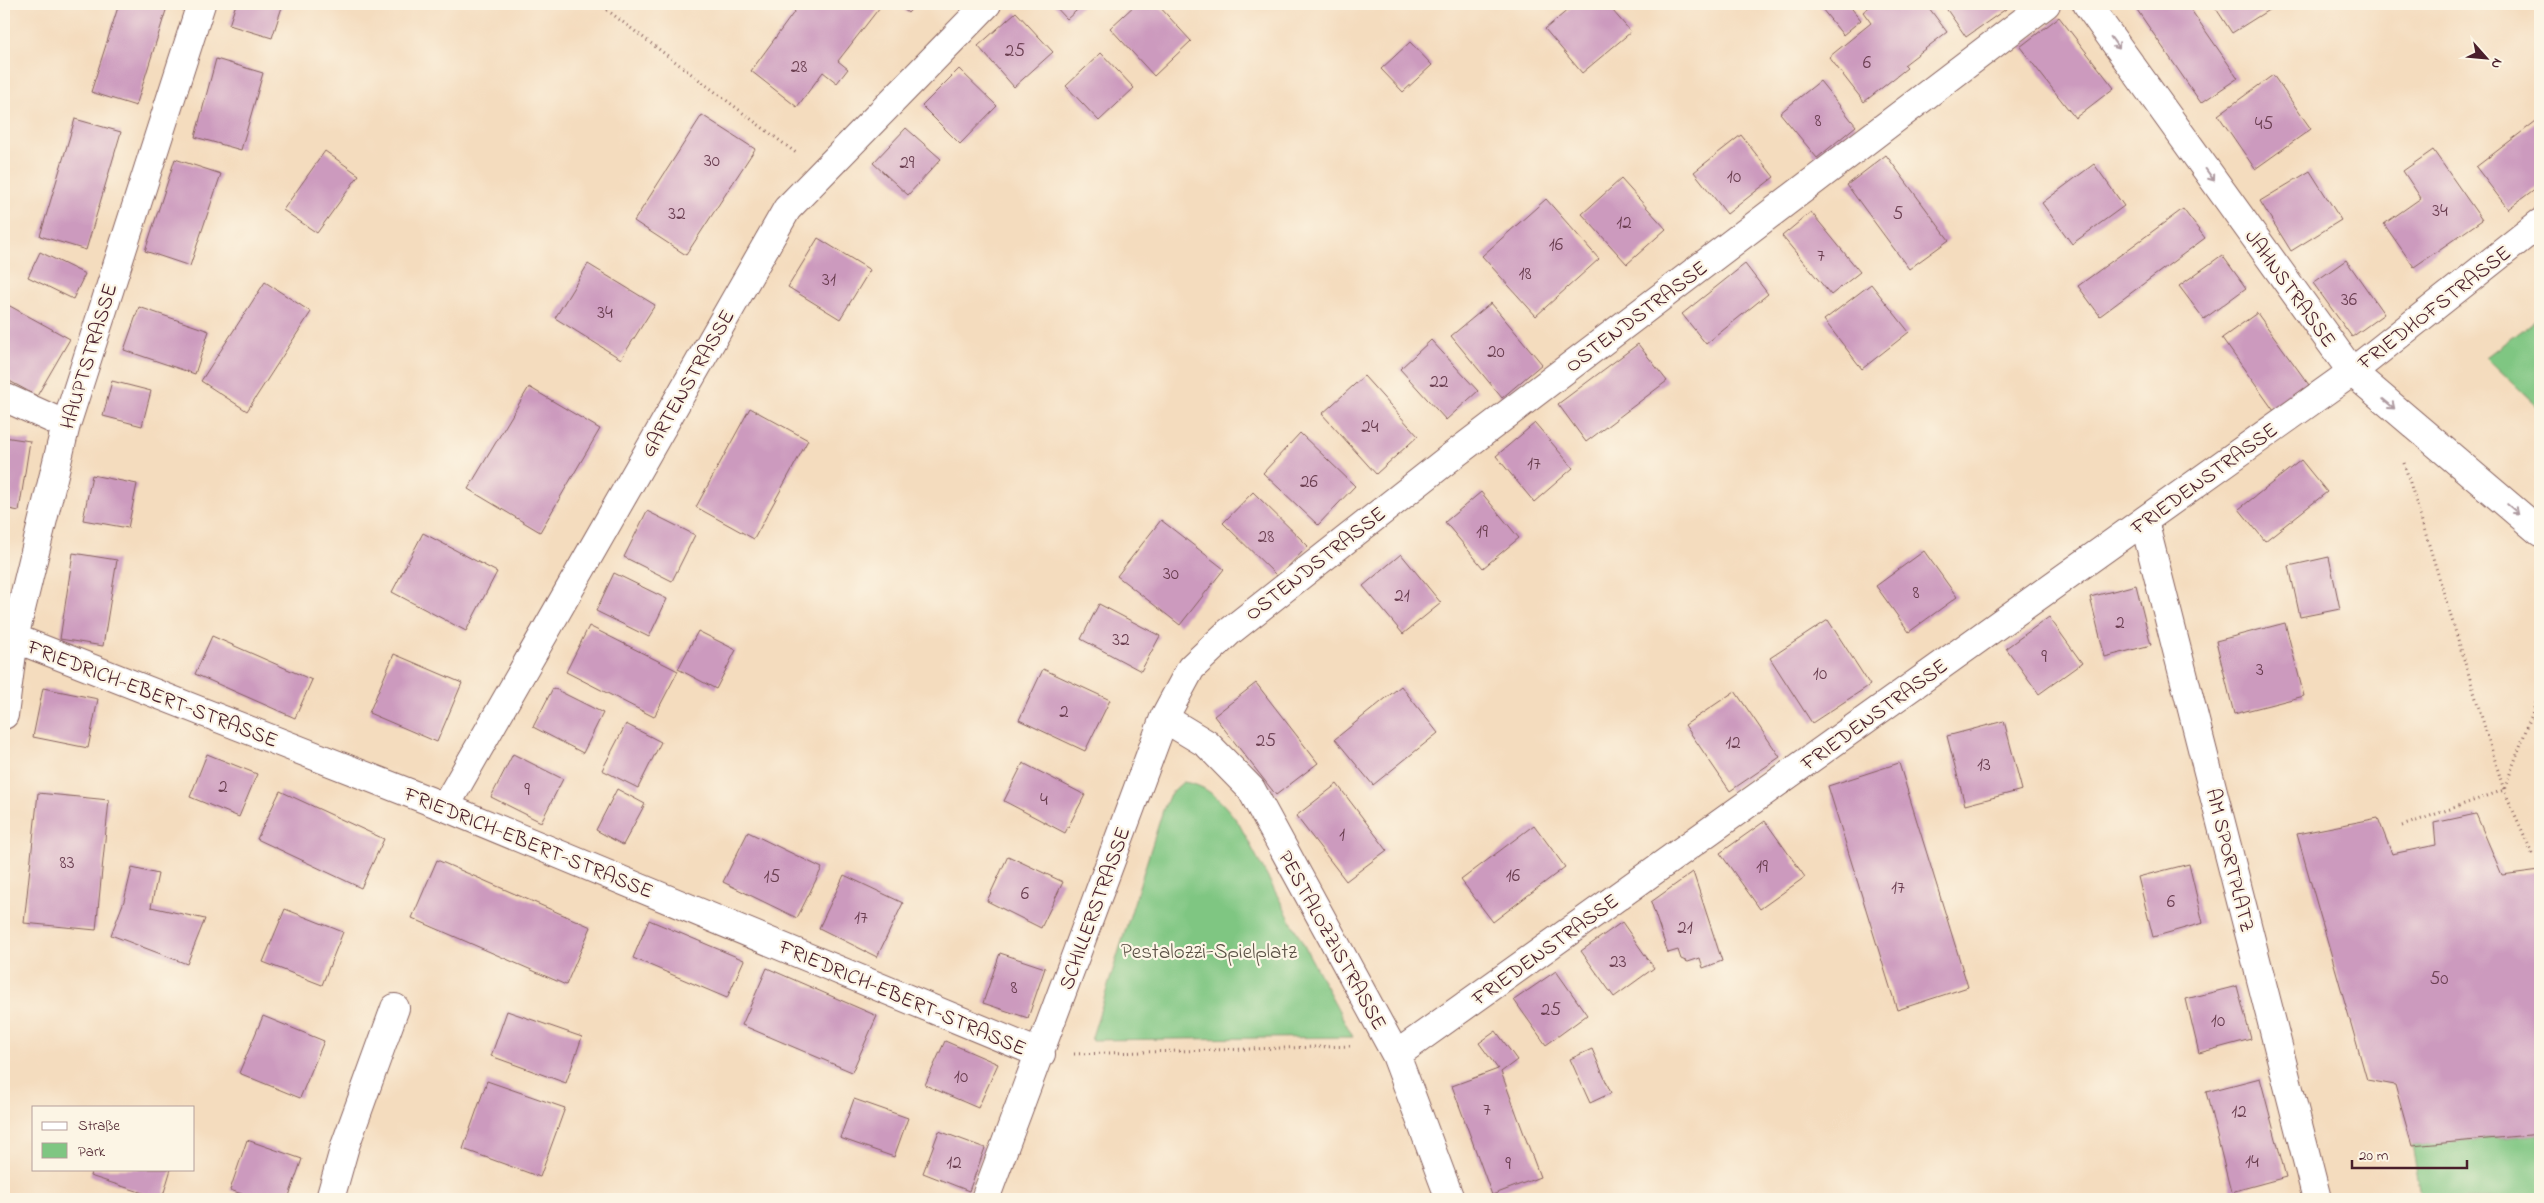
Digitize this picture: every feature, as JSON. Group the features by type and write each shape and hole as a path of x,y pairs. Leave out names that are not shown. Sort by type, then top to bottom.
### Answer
{"street":[{"name":"HAUPTSTRASSE","path":"4,715 14,638 66,425 201,4"},
{"name":"GARTENSTRASSE","path":"445,807 787,209 988,4"},
{"name":"OSTENDSTRASSE","path":"1229,632 1447,460 2046,4"},
{"name":"JAHNSTRASSE","path":"2087,4 2352,372 2540,532"},
{"name":"FRIEDHOFSTRASSE","path":"2352,372 2540,223"},
{"name":"FRIEDENSTRASSE","path":"1394,1050 2352,372"},
{"path":"4,397 66,425"},
{"name":"AM SPORTPLATZ","path":"2144,521 2317,1199"},
{"name":"SCHILLERSTRASSE","path":"985,1199 1164,718 1191,668 1229,632"},
{"name":"FRIEDRICH-EBERT-STRASSE","path":"14,638 445,807 1040,1054"},
{"name":"PESTALOZZISTRASSE","path":"1164,718 1207,744 1251,789 1394,1050 1450,1199"},
{"path":"330,1199 345,1146 395,1008"}],"path":[{"path":"599,4 822,173"},
{"path":"2402,457 2504,790 2532,854 2540,852"},
{"path":"2504,790 2540,692"},
{"path":"2402,826 2504,790"},
{"path":"1040,1054 1394,1050"}],"green space":[{"path":"2540,316 2540,409 2486,357"},
{"name":"Pestalozzi-Spielplatz","path":"1183,782 1200,787 1215,796 1238,822 1353,1037 1091,1040 1163,810 1170,794"},
{"path":"2540,1134 2540,1199 2422,1199 2412,1146"}],"building":[{"path":"119,4 168,4 136,106 91,92"},
{"path":"236,4 283,4 272,38 229,25"},
{"path":"800,4 876,4 880,7 838,61 848,69 837,83 823,72 797,107 751,71"},
{"path":"897,4 916,4 908,13"},
{"path":"1053,4 1084,4 1067,19"},
{"path":"1136,4 1157,4 1191,41 1154,76 1110,28"},
{"path":"1575,4 1607,4 1631,32 1582,73 1545,29"},
{"path":"1818,4 1848,4 1861,20 1843,35"},
{"path":"1873,4 1926,4 1947,32 1904,65 1907,68 1864,102 1829,57 1871,23 1863,12"},
{"path":"1943,4 2013,4 1966,37"},
{"path":"2133,4 2187,4 2238,78 2201,103"},
{"path":"2213,4 2278,4 2232,33"},
{"path":"1016,12 1053,52 1014,87 978,46"},
{"path":"2059,17 2114,88 2075,118 2020,47"},
{"path":"1410,42 1432,65 1403,92 1381,69"},
{"path":"1101,53 1134,88 1099,121 1066,86"},
{"path":"216,59 263,73 241,150 195,137"},
{"path":"959,69 997,106 960,144 922,106"},
{"path":"2273,75 2311,129 2255,169 2218,115"},
{"path":"1820,81 1856,126 1817,158 1780,113"},
{"path":"702,115 755,149 686,255 634,221"},
{"path":"2540,118 2540,185 2508,209 2476,167"},
{"path":"75,119 121,132 86,250 40,236"},
{"path":"906,128 941,159 908,195 873,163"},
{"path":"1741,135 1774,177 1727,214 1694,172"},
{"path":"2433,150 2482,220 2414,267 2384,224 2421,198 2403,171"},
{"path":"325,151 359,175 317,233 283,210"},
{"path":"1886,155 1949,240 1909,269 1847,185"},
{"path":"175,159 221,174 190,266 145,251"},
{"path":"2094,164 2124,206 2072,244 2042,203"},
{"path":"2310,171 2341,220 2291,251 2260,201"},
{"path":"1621,179 1666,229 1627,264 1582,214"},
{"path":"1546,199 1599,259 1536,316 1482,256"},
{"path":"2183,209 2205,238 2100,316 2078,286"},
{"path":"1811,212 1860,272 1831,295 1782,236"},
{"path":"818,238 870,270 840,319 788,287"},
{"path":"40,252 85,274 73,299 28,277"},
{"path":"2222,255 2246,288 2204,319 2179,286"},
{"path":"2346,260 2384,314 2352,337 2313,283"},
{"path":"588,264 655,305 621,359 555,318"},
{"path":"1745,264 1768,294 1706,344 1682,314"},
{"path":"265,282 311,312 247,411 201,381"},
{"path":"1871,284 1909,332 1862,369 1824,320"},
{"path":"1491,303 1542,364 1502,398 1451,336"},
{"path":"8,305 70,339 37,396 4,378 4,312"},
{"path":"139,307 209,331 195,374 124,350"},
{"path":"2257,313 2309,385 2274,411 2222,338"},
{"path":"1431,340 1478,391 1446,420 1400,369"},
{"path":"1638,344 1667,381 1586,442 1558,404"},
{"path":"1364,376 1418,436 1376,474 1322,414"},
{"path":"112,381 151,391 142,426 103,416"},
{"path":"529,387 600,429 540,532 468,489"},
{"path":"750,408 808,440 754,539 696,507"},
{"path":"1535,423 1573,468 1534,502 1496,456"},
{"path":"1300,433 1355,486 1318,525 1263,473"},
{"path":"4,437 30,441 19,511 4,508"},
{"path":"2301,460 2327,492 2265,541 2239,509"},
{"path":"92,475 137,484 128,528 83,520"},
{"path":"1253,492 1308,546 1278,577 1223,523"},
{"path":"1481,492 1519,538 1483,568 1445,522"},
{"path":"647,511 695,535 672,581 624,557"},
{"path":"1161,520 1224,569 1180,625 1117,576"},
{"path":"423,533 497,572 466,631 392,592"},
{"path":"1924,551 1957,597 1909,632 1876,586"},
{"path":"73,553 117,560 103,646 60,639"},
{"path":"1401,554 1441,603 1403,634 1363,586"},
{"path":"2329,557 2340,609 2300,617 2289,566"},
{"path":"614,573 667,599 649,637 596,611"},
{"path":"2136,585 2151,645 2105,657 2090,597"},
{"path":"1099,604 1160,636 1141,671 1081,639"},
{"path":"2049,617 2082,663 2039,694 2006,648"},
{"path":"1828,620 1870,685 1812,723 1770,658"},
{"path":"2285,623 2304,696 2234,714 2216,641"},
{"path":"589,626 678,671 654,717 566,672"},
{"path":"698,631 736,650 716,689 678,669"},
{"path":"212,636 312,680 295,718 195,674"},
{"path":"394,654 462,683 437,742 369,713"},
{"path":"1043,669 1110,700 1085,751 1019,720"},
{"path":"1256,683 1318,763 1276,795 1214,716"},
{"path":"1401,686 1438,733 1373,785 1335,739"},
{"path":"43,688 98,699 88,748 33,737"},
{"path":"553,688 603,713 583,753 533,727"},
{"path":"1735,691 1780,757 1730,791 1685,725"},
{"path":"2004,721 2022,790 1965,805 1947,736"},
{"path":"626,724 661,742 638,788 602,770"},
{"path":"207,754 257,774 239,817 190,797"},
{"path":"513,754 563,779 541,822 491,797"},
{"path":"1023,763 1085,795 1065,833 1004,801"},
{"path":"1899,763 1968,987 1897,1010 1828,786"},
{"path":"1337,784 1387,850 1346,881 1296,816"},
{"path":"617,789 645,804 623,845 596,830"},
{"path":"280,791 384,839 361,888 257,839"},
{"path":"38,793 109,800 96,930 24,923"},
{"path":"2476,814 2502,875 2540,870 2540,1134 2412,1146 2395,1085 2367,1080 2297,834 2378,818 2392,854 2436,845 2434,823"},
{"path":"1765,821 1805,877 1760,909 1720,853"},
{"path":"1534,825 1565,867 1493,922 1461,880"},
{"path":"748,832 822,868 797,918 723,882"},
{"path":"1008,856 1063,882 1041,928 987,901"},
{"path":"437,860 591,927 566,985 412,918"},
{"path":"2189,864 2203,923 2153,937 2138,877"},
{"path":"132,868 158,874 151,907 205,919 187,964 111,935 124,901"},
{"path":"1693,872 1722,961 1703,968 1700,958 1688,962 1681,959 1678,950 1668,953 1651,902"},
{"path":"844,875 903,903 877,957 819,928"},
{"path":"285,909 343,932 322,985 263,962"},
{"path":"649,920 744,960 727,998 633,958"},
{"path":"1622,922 1654,968 1614,997 1581,951"},
{"path":"1000,953 1045,968 1028,1018 983,1003"},
{"path":"767,968 877,1016 852,1072 742,1025"},
{"path":"1556,971 1587,1015 1546,1045 1514,1000"},
{"path":"2237,986 2251,1039 2199,1053 2186,999"},
{"path":"507,1011 582,1037 566,1083 491,1056"},
{"path":"263,1016 324,1041 300,1098 239,1073"},
{"path":"1496,1031 1517,1060 1501,1072 1540,1177 1492,1195 1452,1086 1498,1069 1479,1043"},
{"path":"945,1041 998,1064 978,1108 925,1085"},
{"path":"1592,1049 1611,1093 1590,1103 1570,1059"},
{"path":"2260,1078 2286,1177 2231,1192 2206,1092"},
{"path":"487,1081 565,1108 540,1177 463,1149"},
{"path":"854,1099 908,1118 894,1157 840,1138"},
{"path":"939,1131 985,1148 969,1191 923,1173"},
{"path":"247,1140 302,1159 288,1199 257,1199 230,1190"},
{"path":"92,1170 171,1170 162,1199 90,1176"}]}
